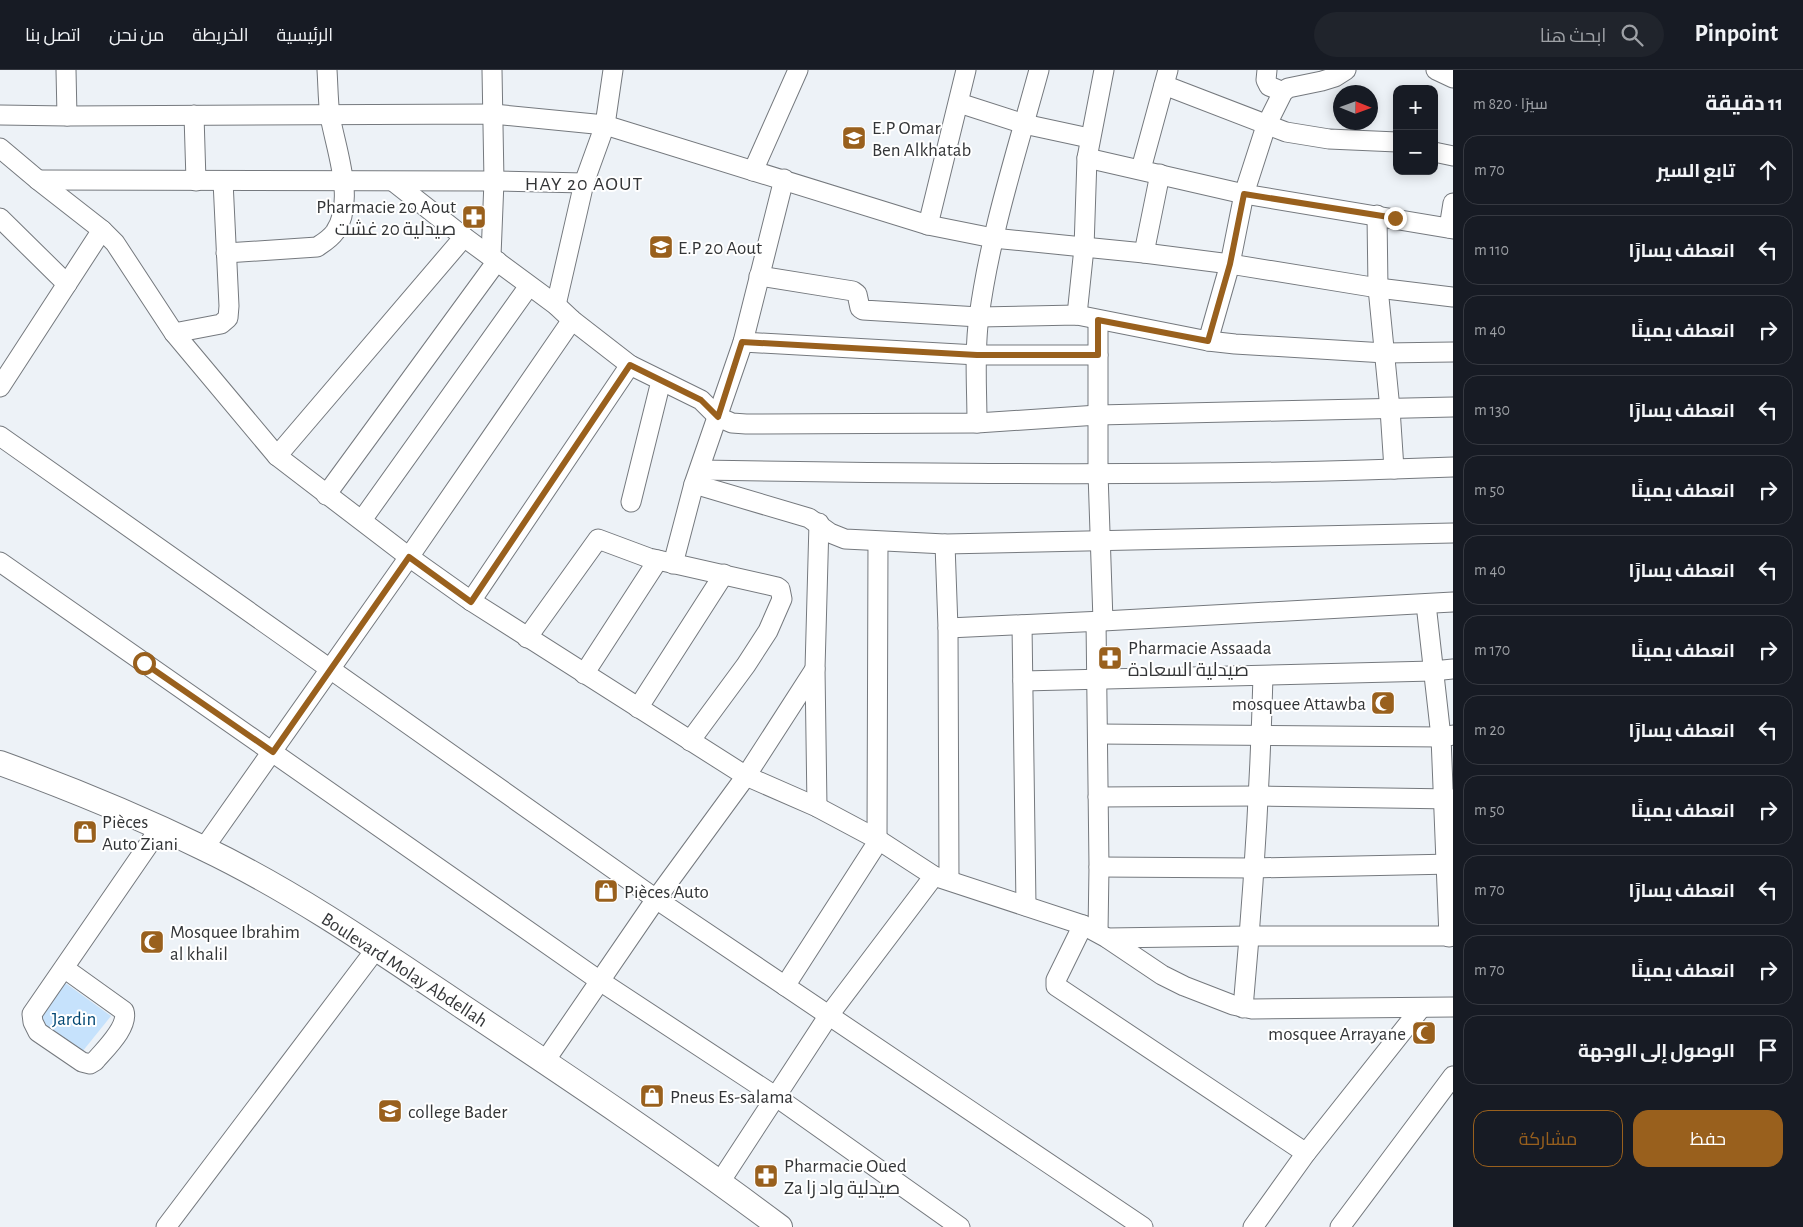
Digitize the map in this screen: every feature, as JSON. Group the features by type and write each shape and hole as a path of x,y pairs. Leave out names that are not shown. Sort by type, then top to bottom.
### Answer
{"main road":[{"name":"Boulevard Molay Abdellah","path":"0,763 57,784 204,848 316,912 376,949 545,1061 720,1182 780,1227"}],"street":[{"path":"66,70 67,116"},
{"path":"226,253 317,247 328,240 335,231 344,201 343,182 330,114 327,70"},
{"path":"326,495 494,259 492,70"},
{"path":"556,305 584,183 605,125 613,70"},
{"path":"753,171 798,70"},
{"path":"928,225 966,70"},
{"path":"977,423 979,318 993,238 1039,70"},
{"path":"1077,315 1084,248 1089,138 1104,70"},
{"path":"1267,70 1266,80 1269,86 1283,92"},
{"path":"1208,341 1230,264 1244,194 1266,126 1283,92 1288,88 1335,77 1346,70"},
{"path":"1436,70 1453,78"},
{"path":"1141,170 1166,78 1266,126 1286,132 1310,137 1393,142"},
{"path":"958,103 1024,124 1089,138"},
{"path":"0,115 493,114 605,125 928,225 993,238 1144,253 1230,264 1453,298"},
{"path":"194,115 196,181"},
{"path":"0,148 102,230 115,243 174,333 276,456 471,602 746,776 817,807 878,839 942,878 1096,932 1162,975 1184,986 1243,1008 1453,1007"},
{"path":"1438,153 1453,156"},
{"path":"1087,158 1244,194 1451,229 1453,203"},
{"path":"1144,253 1160,174"},
{"path":"584,674 666,562 718,417 742,342 784,179"},
{"path":"38,180 494,181 584,183"},
{"path":"174,333 220,324 228,318 223,181"},
{"path":"394,182 556,305 572,320 630,365 701,400 718,417 732,423 977,423 1098,415 1453,407"},
{"path":"1377,215 1378,288 1394,470"},
{"path":"0,218 67,284"},
{"path":"0,387 102,230"},
{"path":"276,456 464,237"},
{"path":"759,276 853,290 857,294 860,308 863,310 979,318 1077,315 1208,341 1385,353 1453,352"},
{"path":"362,520 529,286"},
{"path":"204,848 331,669 572,320"},
{"path":"1098,320 1100,621 1098,678 1099,867 1096,932 1056,980 1056,986 1306,1153"},
{"path":"742,342 977,355 1098,355"},
{"path":"471,602 630,365"},
{"path":"631,502 661,381"},
{"path":"0,436 656,899 1143,1227"},
{"path":"697,477 1394,470 1453,467"},
{"path":"697,477 799,514 845,540 945,544 1453,533"},
{"path":"817,807 815,669 819,524"},
{"path":"527,638 598,539 666,562 777,587 782,599 768,631 746,665 690,741"},
{"path":"785,986 878,839 878,542"},
{"path":"720,1182 829,1015 942,878 948,628 945,544"},
{"path":"0,562 600,981 775,1096 960,1227"},
{"path":"638,708 724,574"},
{"path":"948,628 1453,602"},
{"path":"1096,932 1249,936 1451,936 1447,736 1433,671 1426,604"},
{"path":"1022,625 1026,906"},
{"path":"545,1061 656,899 746,776 815,669"},
{"path":"1023,681 1263,676 1453,669"},
{"path":"1243,1008 1249,936 1263,676"},
{"path":"1098,734 1447,736"},
{"path":"1098,798 1257,796 1448,799"},
{"path":"64,968 124,1011 126,1017 124,1025 95,1062 90,1064 82,1062 38,1032 32,1022 32,1014 160,828"},
{"path":"1099,867 1252,868 1450,864"},
{"path":"166,1227 376,949"},
{"path":"1253,1227 1306,1153 1422,1008"},
{"path":"1340,1227 1453,1076"}],"green space":[{"name":"Jardin","path":"64,982 111,1016 82,1052 37,1020"}],"place":[{"name":"E.P Omar Ben Alkhatab","path":"854,138"},
{"name":"Pharmacie 20 Aout صيدلية 20 غشت","path":"474,217"},
{"name":"E.P 20 Aout","path":"661,247"},
{"name":"Pharmacie Assaada صيدلية السعادة","path":"1110,658"},
{"name":"mosquee Attawba","path":"1383,703"},
{"name":"Pièces Auto Ziani","path":"85,832"},
{"name":"Pièces Auto","path":"606,891"},
{"name":"Mosquee Ibrahim al khalil","path":"152,942"},
{"name":"mosquee Arrayane","path":"1424,1033"},
{"name":"Pneus Es-salama","path":"652,1096"},
{"name":"college Bader","path":"390,1111"},
{"name":"Pharmacie Oued Za صيدلية واد زا","path":"766,1176"}],"district":[{"name":"HAY 20 AOUT","path":"584,183"}],"route":[{"path":"144,663 273,752 409,557 471,602 630,365 701,400 718,417 742,342 977,355 1098,355 1098,320 1208,341 1230,264 1244,194 1395,218"}]}
